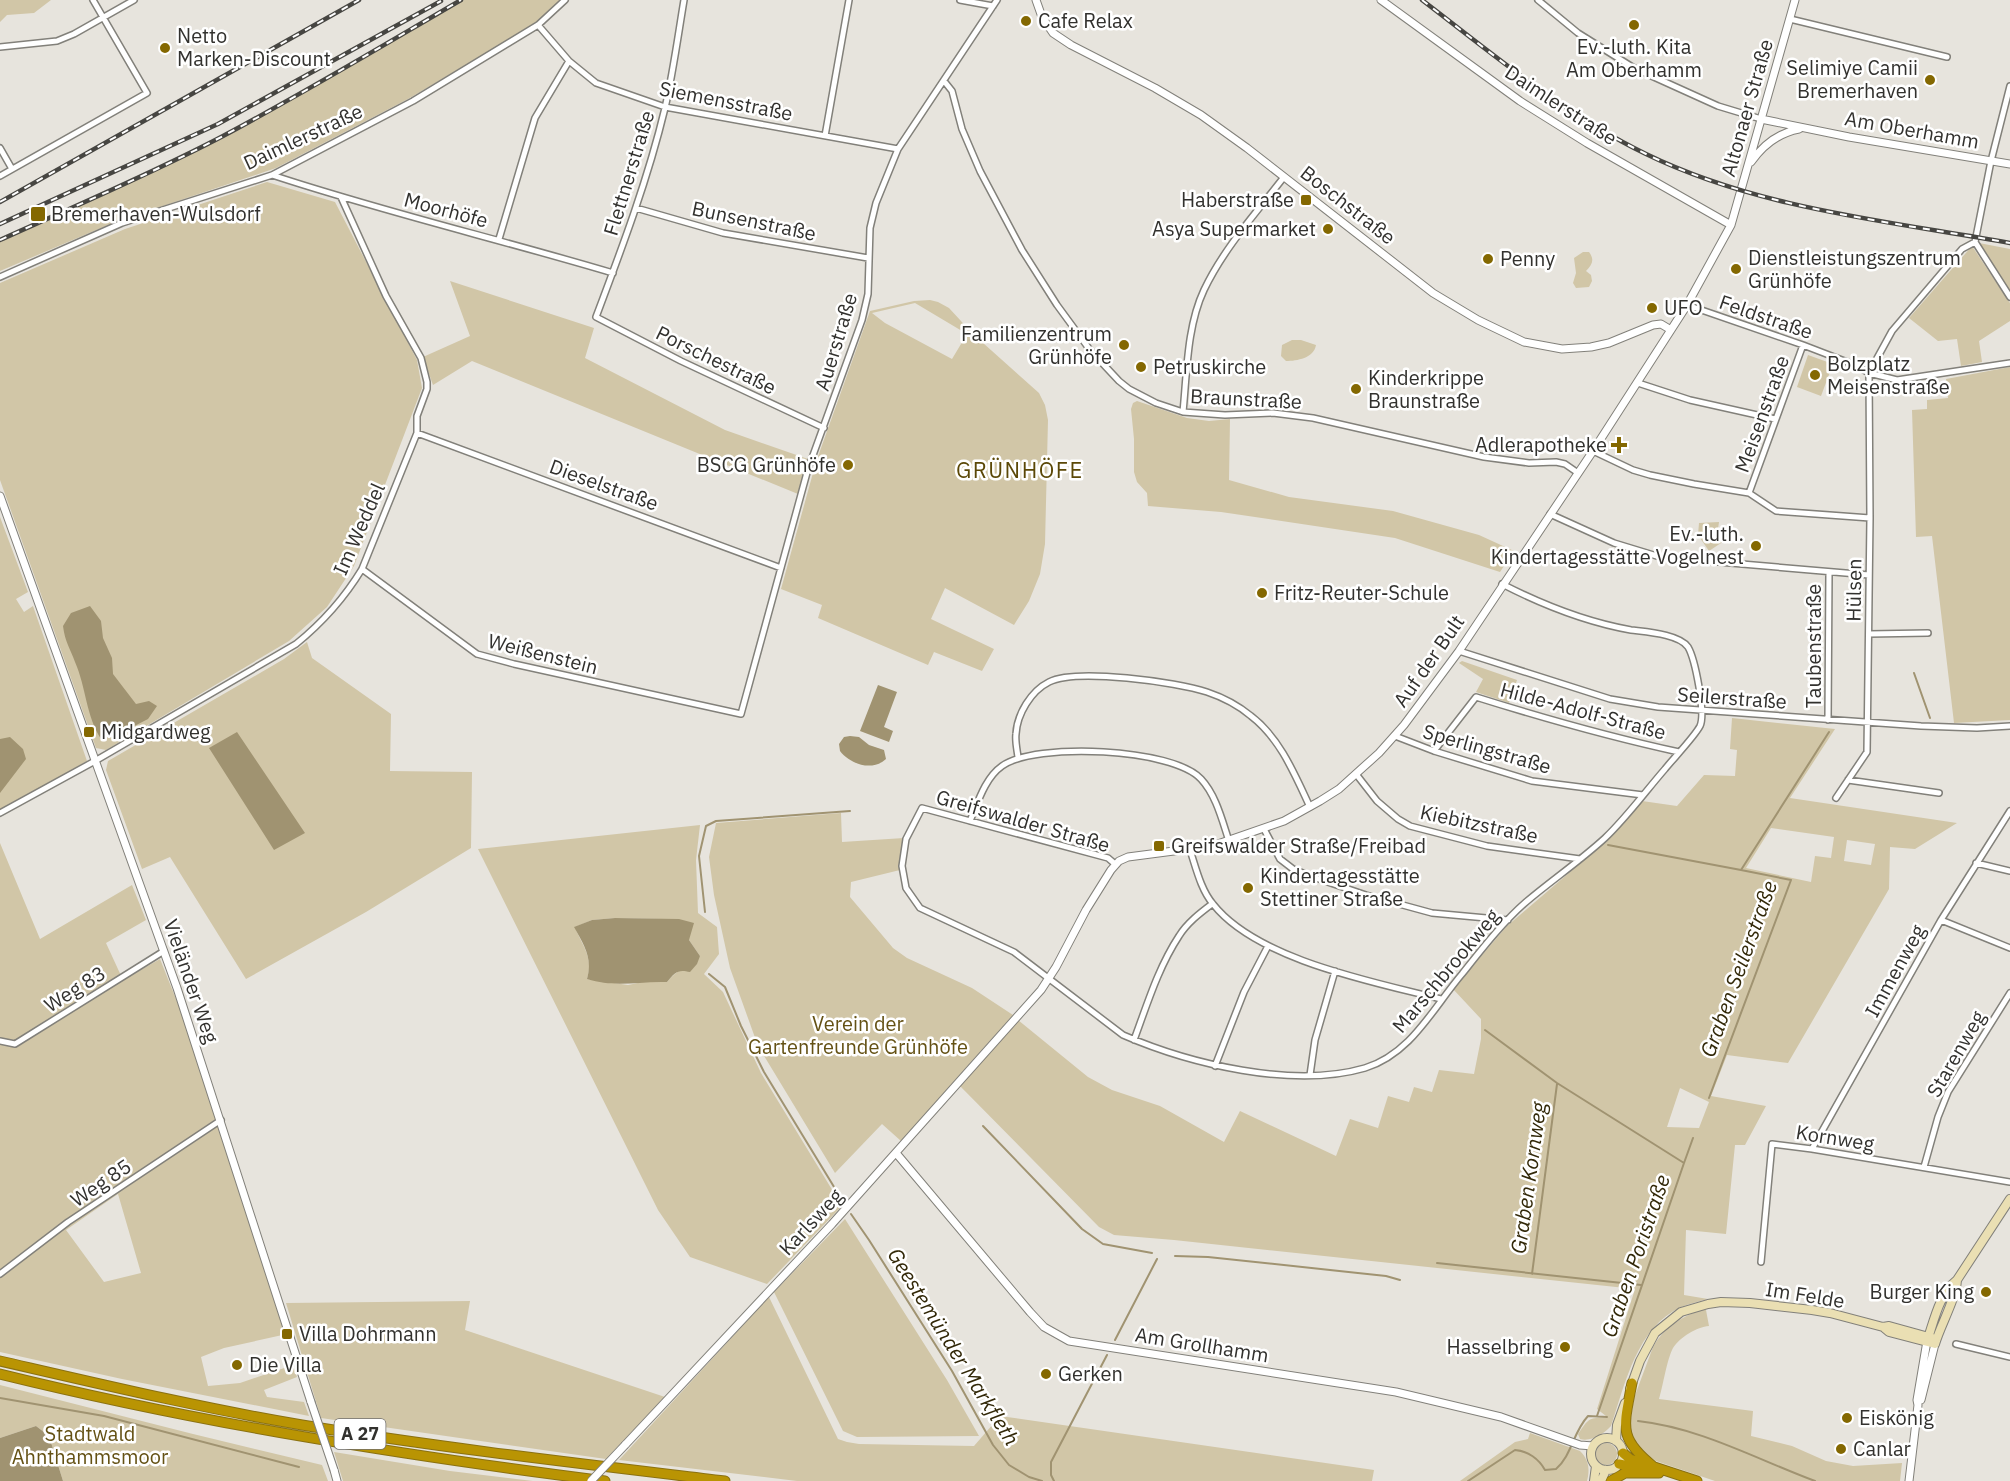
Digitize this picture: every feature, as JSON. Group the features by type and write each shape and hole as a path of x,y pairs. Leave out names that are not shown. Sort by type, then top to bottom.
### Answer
{"highway":[{"name":"A 27","path":"0,1361 164,1398 299,1424 455,1449 725,1481"},
{"name":"A 27","path":"0,1374 214,1421 304,1438 457,1462 605,1481"},
{"path":"1632,1383 1627,1412 1627,1436 1631,1446 1656,1470"},
{"path":"1623,1453 1630,1459 1683,1481"},
{"path":"1619,1464 1656,1470 1697,1481"},
{"path":"1611,1481 1625,1473 1656,1470"}],"main road":[{"path":"1932,1340 1956,1291 1957,1280 2010,1199"},
{"name":"Im Felde","path":"1617,1425 1648,1343 1662,1326 1681,1312 1708,1304 1750,1303 1830,1313 1883,1327 1889,1332 1932,1340"},
{"path":"1608,1438 1617,1425"},
{"path":"1616,1441 1608,1438 1599,1439 1592,1449 1592,1460 1596,1466 1606,1470 1619,1464 1623,1453 1616,1441 1617,1425"},
{"path":"1594,1481 1596,1466"},
{"path":"1601,1481 1606,1470"}],"street":[{"path":"0,176 147,93 93,0"},
{"path":"0,47 57,41 74,34 134,0"},
{"name":"Daimlerstraße","path":"0,277 122,223 272,174 413,101 538,25 565,0"},
{"name":"Flettnerstraße","path":"596,317 636,208 665,107 684,0"},
{"path":"825,136 849,0"},
{"path":"960,0 993,6"},
{"name":"Auerstraße","path":"741,714 808,469 866,308 871,219 882,185 898,149 997,0"},
{"name":"Boschstraße","path":"1036,0 1042,17 1053,33 1194,111 1247,148 1433,293 1478,320 1524,342 1562,349 1609,343 1653,325 1660,324 1671,330"},
{"name":"Daimlerstraße","path":"1381,0 1520,100 1587,143 1731,225"},
{"name":"Am Oberhamm","path":"1538,0 1578,33 1634,68 1718,106 1761,119 1804,128 2010,164"},
{"name":"Altonaer Straße","path":"1731,225 1795,0"},
{"path":"1790,19 1947,57"},
{"name":"Siemensstraße","path":"538,25 569,61 597,83 665,107 898,149"},
{"path":"499,239 535,118 569,61"},
{"name":"Braunstraße","path":"944,81 952,91 962,129 988,187 1022,250 1090,350 1119,381 1156,403 1183,412 1221,415 1273,413 1313,418 1484,457 1529,463 1556,462 1565,464 1578,473"},
{"path":"2010,86 1991,161 1976,244 2010,297"},
{"path":"1747,167 1758,152 1776,137 1804,128"},
{"path":"0,148 12,169"},
{"name":"Moorhöfe","path":"272,174 341,197 499,239 613,273"},
{"path":"1183,412 1193,326 1204,290 1225,253 1284,177"},
{"name":"Im Weddel","path":"95,761 296,644 314,629 352,585 362,569 417,433 417,416 427,382 421,358 386,296 341,197"},
{"name":"Bunsenstraße","path":"636,208 723,233 868,258"},
{"name":"Auf der Bult","path":"1115,864 1128,857 1190,850 1229,841 1264,829 1310,807 1339,789 1395,736 1459,651 1593,451 1687,305 1731,225"},
{"path":"1869,373 1892,331 1962,249 1976,244"},
{"name":"Feldstraße","path":"1687,305 1803,345 1855,365 1869,373 1897,380 1911,380 2010,363"},
{"name":"Porschestraße","path":"596,317 681,361 824,428"},
{"name":"Meisenstraße","path":"1749,493 1803,345"},
{"name":"Hülsen","path":"1836,798 1867,752 1869,373"},
{"path":"1638,382 1689,400 1775,419"},
{"name":"Dieselstraße","path":"417,433 782,568"},
{"path":"1593,451 1633,470 1650,475 1749,493 1776,511 1870,518"},
{"name":"Vieländer Weg","path":"0,496 164,951 337,1481"},
{"path":"1550,514 1614,543 1660,557 1869,574"},
{"name":"Weißenstein","path":"362,569 477,654 741,714"},
{"name":"Taubenstraße","path":"1828,720 1830,572"},
{"path":"1502,584 1529,598 1577,617 1624,629 1679,638 1688,647 1703,702 1703,711"},
{"path":"1869,634 1928,633"},
{"name":"Seilerstraße","path":"1459,651 1610,699 1658,707 1868,723 1977,728 2010,726"},
{"path":"1018,757 1016,735 1018,720 1035,692 1048,682 1076,676 1161,682 1207,692 1251,715 1267,730 1288,760 1310,807"},
{"name":"Hilde-Adolf-Straße","path":"1434,751 1476,697 1566,725 1678,752"},
{"name":"Marschbrookweg","path":"922,808 906,838 902,866 906,888 920,908 1014,952 1123,1035 1134,1040 1215,1066 1310,1075 1337,1074 1366,1067 1388,1058 1420,1028 1508,920 1624,818 1701,726 1703,711"},
{"name":"Sperlingstraße","path":"1395,736 1434,751 1532,781 1643,795"},
{"path":"970,821 984,786 1001,766 1018,757 1059,751 1120,754 1165,760 1184,766 1200,777 1211,792 1229,841"},
{"path":"0,813 95,761"},
{"name":"Kiebitzstraße","path":"1356,774 1377,801 1410,826 1487,846 1580,859"},
{"path":"1848,780 1940,793"},
{"name":"Greifswalder Straße","path":"922,808 1108,858 1115,864"},
{"name":"Immenweg","path":"1812,1149 1941,920 2010,811"},
{"path":"1264,829 1280,859 1293,869 1310,876 1366,895 1432,913 1508,920"},
{"path":"1190,850 1196,871 1212,904 1244,933 1268,946 1335,971 1442,999"},
{"path":"1976,863 2010,871"},
{"path":"1049,979 1084,912 1115,864"},
{"path":"1134,1040 1159,972 1179,935 1194,918 1212,904"},
{"path":"1941,920 2010,948"},
{"path":"1215,1066 1244,992 1268,946"},
{"name":"Weg 83","path":"0,1041 15,1044 164,951"},
{"path":"1310,1075 1315,1040 1335,971"},
{"name":"Karlsweg","path":"591,1481 832,1224 1049,979"},
{"name":"Starenweg","path":"1924,1167 1938,1117 1948,1092 2010,993"},
{"name":"Weg 85","path":"0,1275 68,1222 221,1120"},
{"name":"Kornweg","path":"1761,1262 1772,1144 2010,1182"},
{"name":"Am Grollhamm","path":"896,1153 1030,1312 1044,1327 1056,1335 1082,1344 1380,1389 1501,1417 1592,1449"},
{"path":"1909,1481 1917,1400 1932,1340"},
{"path":"1956,1344 2010,1357"}],"green space":[{"path":"0,0 51,0 34,13 7,15 0,22"},
{"path":"464,0 561,0 536,22 493,49 408,99 276,168 115,222 0,271 0,242 221,139"},
{"path":"267,182 335,202 417,360 422,388 354,566 327,607 289,641 106,750 96,748 0,480 0,283 125,229"},
{"path":"1979,243 2010,249 2010,293"},
{"path":"1972,246 2010,303 2010,321 1979,341 1982,362 1961,366 1957,339 1938,341 1909,318"},
{"path":"1583,252 1589,252 1592,258 1586,271 1591,275 1592,281 1589,287 1576,288 1573,283 1576,273 1574,258"},
{"path":"450,281 594,328 585,358 725,430 808,459 798,494 472,361 433,385 423,357 470,336"},
{"path":"930,300 949,308 973,334 1039,393 1045,405 1048,420 1045,544 1040,574 1029,601 1014,625 945,588 931,619 994,649 982,671 934,652 928,665 818,618 822,605 781,589 816,462 870,311 914,301","holes":["915,303 967,334 952,359 885,323 872,313"]},
{"path":"1292,340 1301,340 1316,345 1315,349 1309,356 1286,361 1281,356 1282,345"},
{"name":"Bolzplatz Meisenstraße","path":"1808,355 1833,364 1821,396 1797,387"},
{"path":"2010,367 2010,720 1954,723 1932,536 1916,537 1912,410 1927,409 1927,400 1948,398 1946,379"},
{"path":"1137,401 1187,418 1209,421 1230,419 1229,480 1289,497 1393,511 1479,535 1514,551 1500,572 1395,538 1221,512 1148,506 1147,493 1137,482 1134,472 1131,409 1133,403"},
{"path":"0,517 28,592 16,599 24,612 33,606 87,761 0,811"},
{"path":"1719,522 1718,529 1725,530 1730,537 1709,551 1698,535 1699,523"},
{"path":"307,642 312,658 391,714 390,771 472,772 471,848 366,912 246,979 170,857 142,869 106,770 108,761 284,659"},
{"path":"1462,661 1517,680 1509,703 1476,692 1483,679 1459,663"},
{"path":"1732,718 1835,729 1790,798 1957,823 1915,849 1890,847 1889,889 1788,1063 1727,1055 1711,1096 1766,1106 1745,1145 1735,1145 1726,1234 1686,1230 1684,1295 1708,1299 1681,1307 1666,1316 1653,1328 1635,1358 1611,1426 1597,1437 1584,1440 1580,1439 1578,1434 1589,1420 1606,1418 1597,1409 1635,1289 1114,1235 1099,1227 960,1086 1018,1020 1088,1077 1112,1090 1160,1106 1224,1142 1240,1111 1336,1156 1350,1119 1378,1128 1388,1096 1409,1102 1414,1087 1432,1092 1439,1070 1474,1074 1481,1039 1481,1019 1453,989 1507,926 1605,842 1642,801 1677,806 1704,775 1735,776 1737,750 1730,749","holes":["1771,828 1834,837 1831,858 1815,856 1811,882 1746,868","1847,840 1875,844 1871,865 1844,861","1680,1088 1709,1102 1699,1128 1667,1127"]},
{"name":"Verein der Gartenfreunde Grünhöfe","path":"841,813 842,842 904,838 900,870 851,882 850,897 893,948 907,958 972,988 1013,1015 901,1141 882,1124 835,1173 758,1046 730,968 714,895 709,857 716,823"},
{"path":"700,825 696,860 698,913 717,927 719,954 704,974 723,992 761,1073 842,1206 767,1284 690,1257 658,1210 478,849","holes":["661,919 689,940 700,956 678,971 667,982 648,981 628,985 587,979 588,958 575,927 592,920"]},
{"path":"0,843 40,939 132,885 146,920 106,943 123,980 160,959 184,1019 287,1334 224,1348 201,1357 208,1386 240,1383 293,1365 297,1377 264,1390 267,1397 304,1402 309,1416 0,1352","holes":["118,1194 141,1273 104,1282 66,1230"]},
{"path":"845,1219 947,1380 979,1436 857,1437 843,1431 774,1292"},
{"path":"769,1297 838,1439 847,1442 974,1446 1000,1416 1374,1470 1372,1481 797,1481 619,1460"},
{"path":"470,1301 465,1330 665,1397 606,1459 321,1418 286,1303"},
{"path":"1701,1310 1706,1310 1709,1326 1689,1333 1673,1348 1659,1399 1753,1411 1751,1436 1792,1446 1826,1461 1853,1466 1902,1463 1900,1481 1715,1481 1656,1461 1638,1449 1630,1434 1630,1425 1634,1398 1653,1347 1673,1324"},
{"name":"Stadtwald Ahnthammsmoor","path":"0,1385 322,1465 328,1481 63,1481 49,1436 36,1426 0,1438"},
{"path":"1530,1433 1580,1451 1588,1465 1587,1481 1460,1481 1515,1442 1528,1439"},
{"path":"1606,1443 1614,1446 1617,1454 1614,1462 1606,1465 1598,1462 1595,1454 1598,1446"},
{"path":"334,1452 450,1471 533,1481 343,1481"}],"shaded area":[{"path":"90,606 101,621 103,638 112,658 113,674 136,704 149,701 157,706 148,719 119,734 101,739 92,721 79,672 66,641 63,626 71,613"},
{"path":"878,685 897,692 884,727 893,731 889,742 860,731"},
{"path":"237,732 305,833 274,850 209,748"},
{"path":"10,737 23,749 26,759 0,793 0,739"},
{"path":"844,737 859,737 869,745 884,750 886,759 868,766 849,760 840,751 839,744"},
{"path":"679,919 694,923 689,940 700,956 697,964 690,972 677,972 667,982 617,984 587,979 588,958 574,927 592,920"},
{"path":"36,1426 49,1436 63,1481 0,1481 0,1438"}],"waterway":[{"path":"1914,673 1930,718"},
{"name":"Graben Seilerstraße","path":"1709,1098 1791,880 1741,870 1829,732"},
{"path":"705,912 699,856 706,826 716,821 850,811"},
{"path":"1608,845 1741,870"},
{"name":"Geestemünder Markfleth","path":"709,974 725,987 764,1072 842,1200"},
{"name":"Graben Poristraße","path":"1485,1030 1557,1083 1684,1163 1597,1416"},
{"name":"Graben Kornweg","path":"1532,1274 1557,1084"},
{"path":"983,1126 1082,1229 1103,1244 1152,1253"},
{"name":"Graben Seilerstraße","path":"1684,1163 1693,1138"},
{"name":"Geestemünder Markfleth","path":"851,1214 952,1371 993,1445 1009,1465 1029,1477 1042,1481"},
{"path":"1175,1256 1208,1257 1386,1276 1400,1280"},
{"path":"1115,1340 1157,1259"},
{"name":"Graben Kornweg","path":"1437,1263 1641,1285"},
{"path":"1054,1481 1051,1475 1051,1462 1107,1355"},
{"path":"0,1398 104,1416 299,1467"},
{"name":"Geestemünder Markfleth","path":"1468,1481 1515,1450 1533,1456 1545,1470 1556,1469 1566,1457 1588,1416 1607,1417"},
{"name":"Geestemünder Markfleth","path":"1638,1421 1706,1437 1815,1481"}],"railway":[{"path":"0,202 359,0"},
{"path":"0,240 141,177 223,136 461,0"},
{"path":"1422,0 1530,83 1587,121 1646,154 1689,173 1779,201 1871,220 2010,243"},
{"path":"0,224 218,124 441,1"}],"place":[{"name":"Cafe Relax","path":"1026,21"},
{"name":"Ev.-luth. Kita Am Oberhamm","path":"1634,25"},
{"name":"Netto Marken-Discount","path":"165,48"},
{"name":"Selimiye Camii Bremerhaven","path":"1930,80"},
{"name":"Haberstraße","path":"1306,200"},
{"name":"Bremerhaven-Wulsdorf","path":"38,214"},
{"name":"Asya Supermarket","path":"1328,229"},
{"name":"Penny","path":"1488,259"},
{"name":"Dienstleistungszentrum Grünhöfe","path":"1736,269"},
{"name":"UFO","path":"1652,308"},
{"name":"Familienzentrum Grünhöfe","path":"1124,345"},
{"name":"Petruskirche","path":"1141,367"},
{"name":"Bolzplatz Meisenstraße","path":"1815,375"},
{"name":"Kinderkrippe Braunstraße","path":"1356,389"},
{"name":"Adlerapotheke","path":"1619,445"},
{"name":"BSCG Grünhöfe","path":"848,465"},
{"name":"Ev.-luth. Kindertagesstätte Vogelnest","path":"1756,546"},
{"name":"Fritz-Reuter-Schule","path":"1262,593"},
{"name":"Midgardweg","path":"89,732"},
{"name":"Greifswalder Straße/Freibad","path":"1159,846"},
{"name":"Kindertagesstätte Stettiner Straße","path":"1248,888"},
{"name":"Burger King","path":"1986,1292"},
{"name":"Villa Dohrmann","path":"287,1334"},
{"name":"Hasselbring","path":"1565,1347"},
{"name":"Die Villa","path":"237,1365"},
{"name":"Gerken","path":"1046,1374"},
{"name":"Eiskönig","path":"1847,1418"},
{"name":"Canlar","path":"1841,1449"}],"district":[{"name":"GRÜNHÖFE","path":"1020,470"}]}
